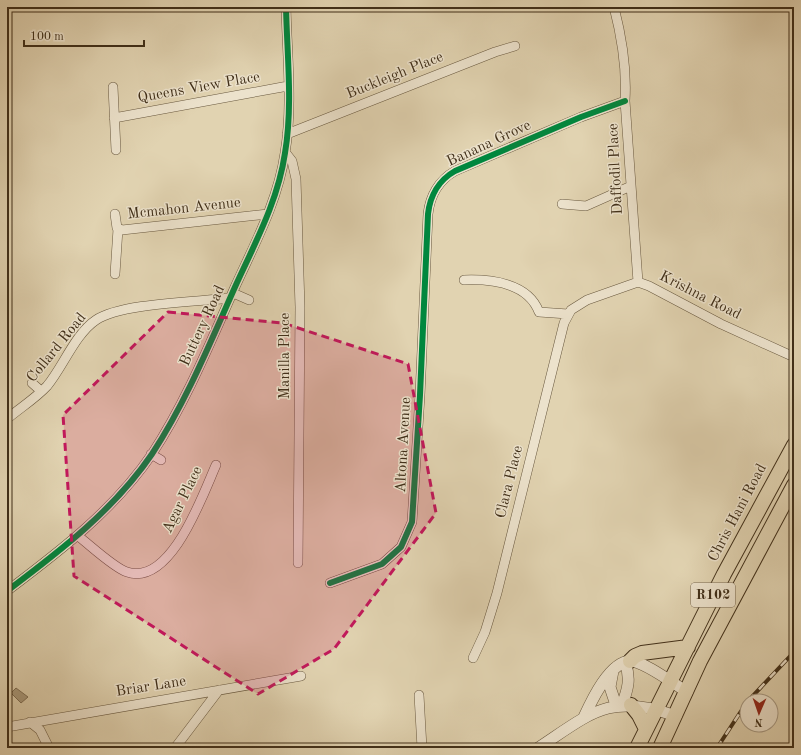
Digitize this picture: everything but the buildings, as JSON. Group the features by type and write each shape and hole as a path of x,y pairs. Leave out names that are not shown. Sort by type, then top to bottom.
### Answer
{"main road":[{"name":"Chris Hani Road","path":"637,748 724,574 794,445"},
{"name":"R102","path":"660,748 700,661 794,485"},
{"path":"627,662 642,653 688,647"},
{"path":"623,705 639,715 646,729"}],"street":[{"name":"Buttery Road","path":"7,591 78,536 100,515 151,454 173,418 268,214 279,182 287,134 288,86 286,7"},
{"name":"Daffodil Place","path":"614,7 622,41 626,72 625,101 638,282"},
{"name":"Buckleigh Place","path":"287,134 488,54 515,46"},
{"name":"Queens View Place","path":"114,118 288,86"},
{"path":"113,87 116,150"},
{"name":"Banana Grove","path":"425,261 429,205 439,185 448,175 581,117 625,101"},
{"name":"Manilla Place","path":"285,152 292,161 296,179 300,300 298,563"},
{"path":"562,204 586,206 631,186"},
{"name":"Mcmahon Avenue","path":"115,214 118,229 122,230 268,214"},
{"path":"115,274 118,229"},
{"name":"Altona Avenue","path":"330,583 382,564 401,546 409,531 414,498 425,261"},
{"path":"464,280 488,280 507,285 530,296 539,312 569,312"},
{"name":"Krishna Road","path":"569,312 587,300 638,282 650,286 721,324 794,357"},
{"path":"231,295 249,300"},
{"name":"Collard Road","path":"7,418 41,391 53,378 86,329 103,316 127,309 231,295"},
{"name":"Clara Place","path":"472,658 485,632 497,593 564,323 569,312"},
{"path":"32,383 41,391"},
{"path":"151,454 161,460"},
{"name":"Agar Place","path":"78,536 124,571 133,574 148,572 158,566 184,534 216,465"},
{"path":"584,717 595,695 613,670 627,662 642,665 687,692"},
{"path":"623,705 629,683 627,662"},
{"path":"613,670 610,687 623,705"},
{"name":"Briar Lane","path":"7,727 301,676"},
{"path":"175,748 219,690"},
{"path":"419,695 422,748"},
{"path":"538,748 584,717 623,705 656,709 676,716"},
{"path":"30,722 40,730 48,748"}],"highlighted area":[{"path":"168,312 283,323 408,364 436,513 334,649 258,694 74,576 63,415"}],"shaded area":[{"path":"16,688 28,697 21,703 11,693"}],"railway":[{"path":"756,693 794,652"},
{"path":"717,748 739,714"}],"cycle path":[{"path":"7,591 66,545 121,493 152,454 187,393 265,222 282,171 289,117 286,7"},
{"path":"330,583 382,564 401,547 412,522 420,395 428,214 436,189 444,179 455,171 581,117 625,101"}]}
